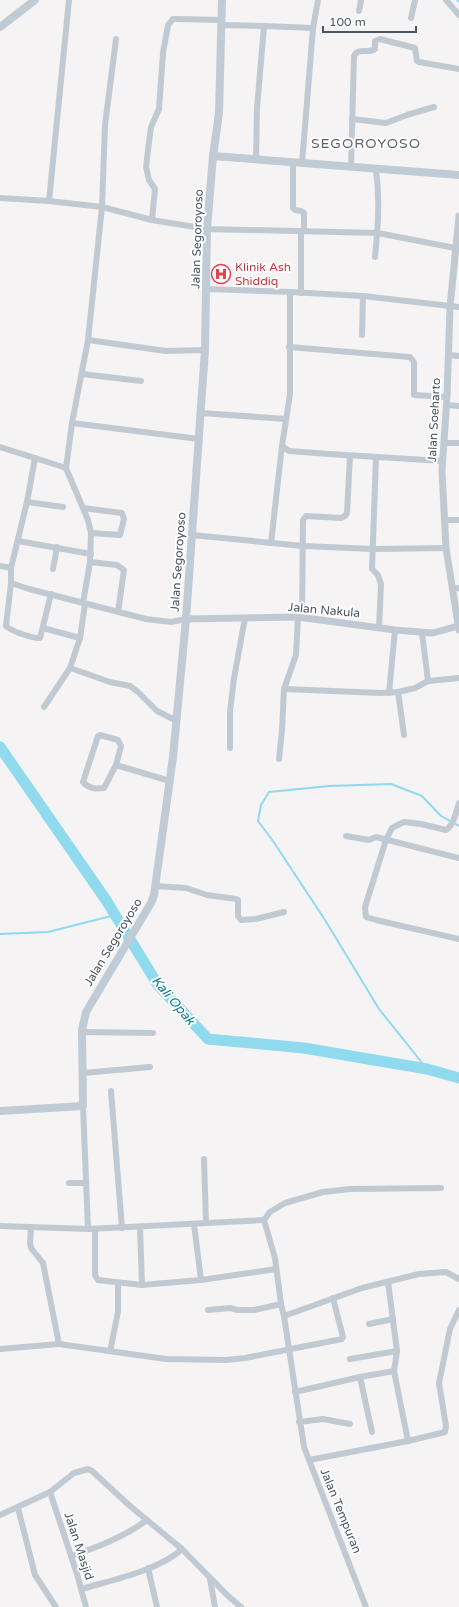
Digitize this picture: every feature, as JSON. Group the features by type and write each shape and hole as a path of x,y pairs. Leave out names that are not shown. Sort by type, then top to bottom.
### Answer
{"main road":[{"path":"0,27 35,0"},
{"name":"Jalan Segoroyoso","path":"83,1106 82,1032 86,1012 151,903 155,886 170,781 186,619 201,413 205,350 207,229 213,156 219,113 222,0"},
{"path":"213,156 459,175"},
{"path":"0,1111 83,1106"}],"street":[{"path":"49,201 69,0"},
{"path":"302,163 314,28 318,0"},
{"path":"360,11 361,0"},
{"path":"411,18 415,0"},
{"path":"446,0 459,14"},
{"path":"152,220 154,189 148,180 146,167 150,132 159,109 163,53 168,25 171,21 177,19 264,26 314,28"},
{"path":"256,160 257,108 264,26"},
{"path":"44,707 70,668 80,638 91,554 91,533 88,520 66,468 72,423 88,340 102,207 105,125 116,39"},
{"path":"351,167 354,56 358,51 372,51 375,49 375,41 377,39 415,48 417,61 422,63 459,69"},
{"path":"352,119 386,123 415,112 434,107"},
{"path":"293,162 293,208 304,213 300,293"},
{"path":"375,257 378,233 378,190 376,169"},
{"path":"0,198 49,201 102,207 152,220 207,229 378,233 455,248"},
{"name":"Jalan Soeharto","path":"459,216 455,248 456,260 450,307 447,401 443,460 446,548 456,588 459,628"},
{"path":"206,289 363,296 459,307"},
{"path":"271,543 282,446 290,394 290,292"},
{"path":"362,335 363,296"},
{"path":"88,340 166,351 205,350"},
{"path":"289,347 410,357 414,362 414,395 447,401 459,406"},
{"path":"448,355 459,356"},
{"path":"82,374 141,381"},
{"path":"201,413 286,419"},
{"path":"72,423 199,439"},
{"path":"444,443 459,443"},
{"path":"282,446 289,451 350,456 443,460"},
{"path":"0,447 66,468"},
{"path":"279,759 284,689 296,655 300,618 304,517 322,516 341,518 345,516 347,513 350,456"},
{"path":"376,457 372,569 378,575 381,584 379,628"},
{"path":"36,458 11,568 11,583 6,626 10,630 38,639 40,638 51,594"},
{"path":"27,502 63,507"},
{"path":"83,508 102,509 122,513 124,519 120,535 91,533"},
{"path":"445,520 459,520"},
{"path":"192,536 303,546 373,549 446,548"},
{"path":"18,541 91,554"},
{"path":"53,569 57,547"},
{"path":"90,562 117,565 124,570 118,612"},
{"path":"0,566 11,568"},
{"path":"11,583 146,619 171,622 186,619"},
{"path":"230,748 230,711 234,678 245,618"},
{"name":"Jalan Nakula","path":"186,619 300,618 422,633 434,633 459,628"},
{"path":"43,628 80,638"},
{"path":"388,693 395,630"},
{"path":"422,633 428,681"},
{"path":"70,668 133,688 157,711 177,721"},
{"path":"284,689 388,693 415,688 428,681 459,678"},
{"path":"398,692 404,735"},
{"path":"100,735 118,740 121,746 116,765 104,788 95,789 86,786 83,782 98,736 100,735"},
{"path":"116,765 170,781"},
{"path":"459,803 454,818 448,829 442,830 421,824 404,822 392,828 386,840 365,907 366,917 459,939"},
{"path":"346,836 367,840 376,838 459,858"},
{"path":"155,886 186,888 207,895 236,899 238,900 238,916 241,920 256,919 284,912"},
{"path":"82,1032 153,1033"},
{"path":"83,1073 150,1067"},
{"path":"111,1091 122,1228"},
{"path":"83,1106 88,1230"},
{"path":"204,1158 206,1223"},
{"path":"68,1183 86,1183"},
{"path":"0,1226 88,1230 264,1220 270,1212 285,1203 323,1192 350,1189 440,1188"},
{"name":"Jalan Tempuran","path":"264,1220 275,1258 300,1422 309,1460 366,1607"},
{"path":"194,1224 202,1280"},
{"path":"31,1227 31,1248 43,1263 58,1344"},
{"path":"140,1227 142,1285"},
{"path":"95,1229 96,1278 98,1280 142,1285 202,1280 276,1269"},
{"path":"284,1316 362,1288 419,1274 442,1271 450,1273 459,1279"},
{"path":"388,1282 397,1351 394,1371 408,1441"},
{"path":"110,1351 118,1312 118,1283"},
{"path":"0,1350 58,1344 166,1360 226,1360 245,1358 342,1339 343,1337 333,1298"},
{"path":"208,1310 230,1308 238,1310 254,1310 281,1304"},
{"path":"309,1460 438,1435 445,1432 446,1430 439,1383 450,1329 459,1310"},
{"path":"369,1324 394,1319"},
{"path":"350,1359 397,1351"},
{"path":"295,1392 394,1371"},
{"path":"360,1377 372,1432"},
{"path":"300,1422 323,1419 350,1424"},
{"path":"0,1515 50,1492 74,1473 88,1469 182,1549 210,1579 241,1607"},
{"name":"Jalan Masjid","path":"50,1492 82,1589 86,1607"},
{"path":"18,1508 35,1575 56,1607"},
{"path":"71,1556 99,1547 134,1530 147,1520"},
{"path":"82,1589 148,1568 170,1558 182,1549"},
{"path":"148,1568 157,1607"},
{"path":"210,1579 215,1607"},
{"path":"231,1599 232,1607"}],"waterway":[{"name":"Kali Opak","path":"0,747 106,900 158,985 208,1039 304,1048 427,1069 459,1078"},
{"path":"427,1069 379,1009 325,920 273,841 258,821 261,805 269,792 329,786 391,784 422,796 441,816 459,826"},
{"path":"0,934 48,932 115,915"}],"place":[{"name":"Klinik Ash Shiddiq","path":"221,274"}],"district":[{"name":"SEGOROYOSO","path":"366,143"}]}
